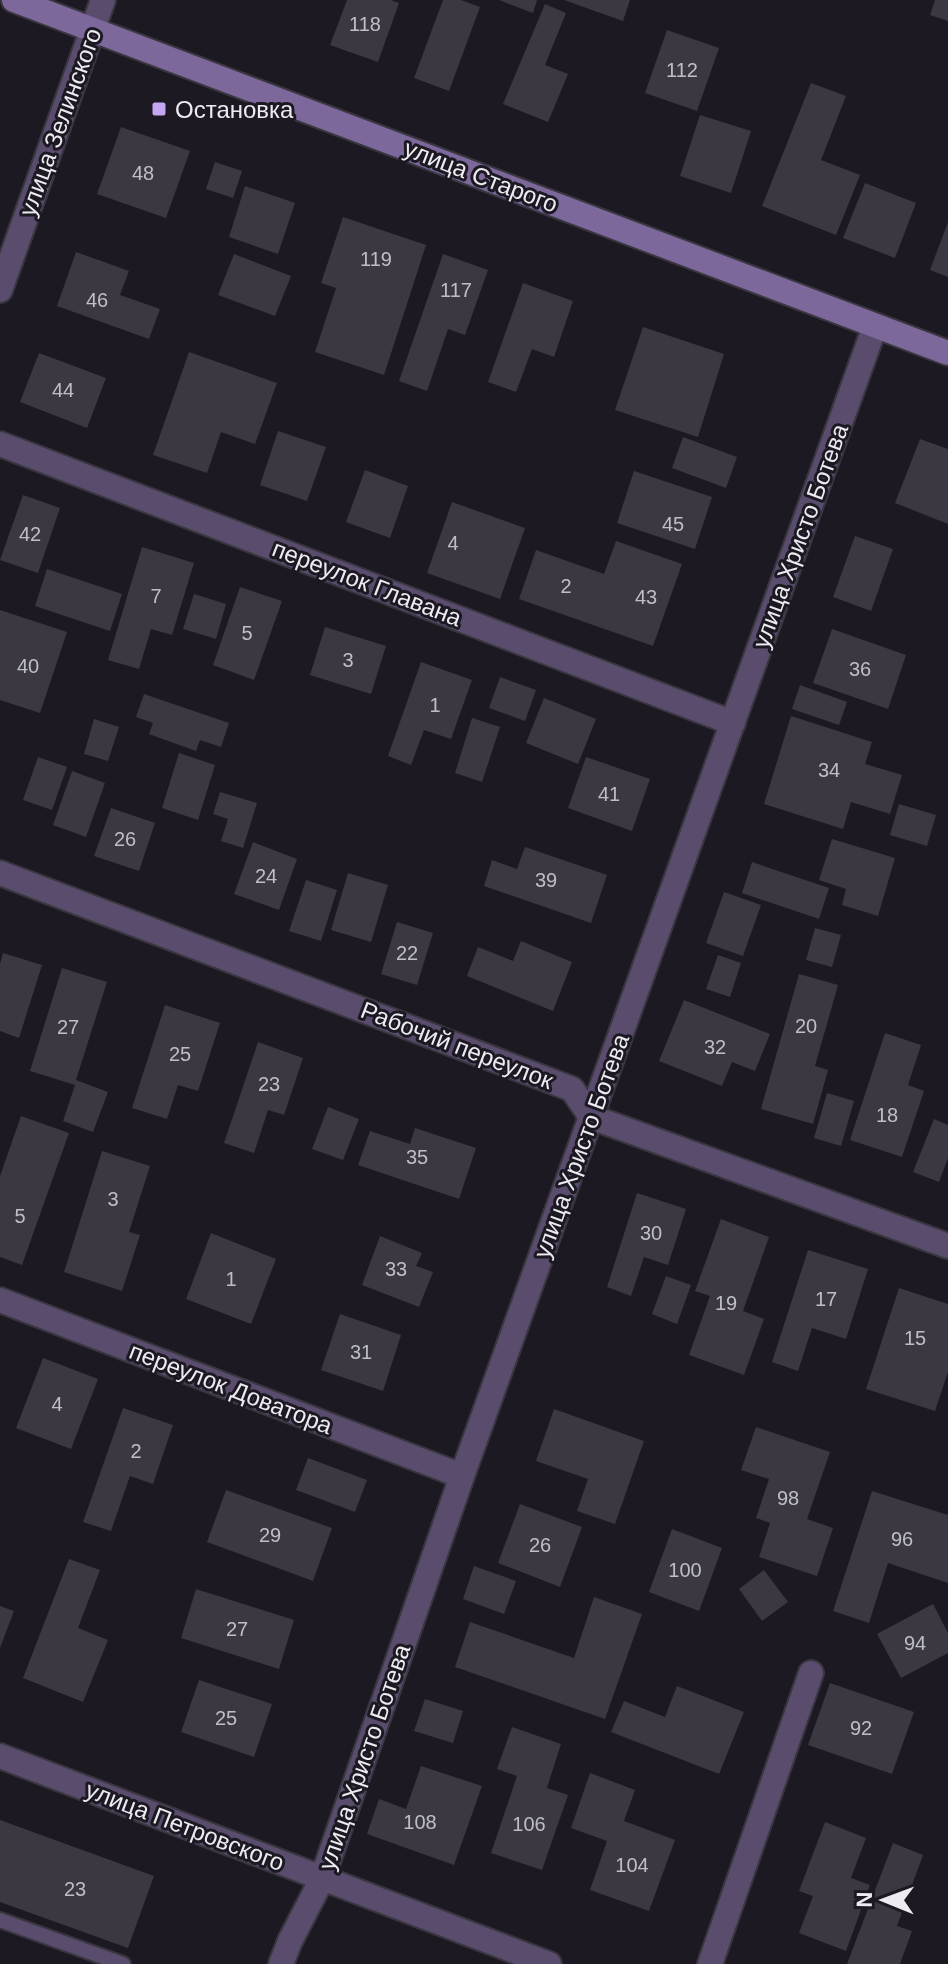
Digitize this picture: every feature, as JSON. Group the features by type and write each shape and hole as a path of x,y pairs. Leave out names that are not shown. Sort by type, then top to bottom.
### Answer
{"street":[{"name":"улица Старого","path":"14,0 948,353"},
{"name":"улица Зелинского","path":"0,290 103,0"},
{"name":"улица Христо Ботева","path":"281,1964 322,1879 462,1476 875,326"},
{"name":"переулок Главана","path":"0,444 733,723"},
{"name":"Рабочий переулок","path":"0,873 572,1089 591,1117"},
{"path":"591,1117 948,1246"},
{"name":"переулок Доватора","path":"0,1300 462,1476"},
{"path":"710,1964 811,1673"},
{"name":"улица Петровского","path":"0,1756 539,1962"}],"lane":[{"path":"0,1920 123,1964"}],"building":[{"path":"347,0 391,0 399,3 378,62 330,45"},
{"path":"443,0 461,0 480,7 449,91 414,78"},
{"path":"499,0 537,0 533,13"},
{"path":"564,0 630,0 623,21"},
{"path":"935,0 948,0 948,21 930,15"},
{"path":"545,4 566,13 545,65 568,74 548,122 503,104"},
{"path":"667,30 719,48 697,111 645,93"},
{"path":"811,83 846,96 821,160 860,175 836,235 762,206"},
{"path":"700,115 751,131 731,193 680,176"},
{"path":"121,127 190,151 166,218 97,194"},
{"path":"215,162 242,171 233,198 206,189"},
{"path":"865,183 916,203 895,258 843,238"},
{"path":"245,186 295,203 278,254 229,237"},
{"path":"343,217 426,245 384,375 315,352 336,288 321,283"},
{"path":"948,222 948,277 930,270"},
{"path":"76,252 129,271 120,295 160,309 149,339 57,306"},
{"path":"234,254 291,276 275,316 218,295"},
{"path":"443,254 488,270 465,335 448,329 427,391 399,381"},
{"path":"523,283 573,301 554,357 532,349 516,392 488,382"},
{"path":"643,327 724,354 698,437 615,410"},
{"path":"189,352 277,383 255,444 221,432 207,473 153,455"},
{"path":"39,353 106,378 87,428 20,402"},
{"path":"278,431 326,447 307,501 260,485"},
{"path":"683,437 737,457 726,488 672,468"},
{"path":"920,439 948,449 948,524 895,503"},
{"path":"365,470 408,486 390,538 346,522"},
{"path":"634,471 712,497 695,549 617,523"},
{"path":"23,495 60,508 38,573 0,560"},
{"path":"452,502 525,528 500,599 427,573"},
{"path":"855,536 893,549 871,611 833,597"},
{"path":"616,541 682,564 653,646 519,599 536,550 604,574"},
{"path":"142,547 194,563 172,635 151,629 139,669 108,660"},
{"path":"47,569 122,594 110,631 35,606"},
{"path":"240,587 282,601 254,680 213,665"},
{"path":"194,594 226,604 216,639 183,629"},
{"path":"0,610 67,632 40,713 0,700"},
{"path":"325,627 386,646 371,694 310,675"},
{"path":"832,629 906,655 888,709 813,683"},
{"path":"421,662 472,680 451,739 424,730 411,765 388,756"},
{"path":"500,677 536,690 525,721 489,708"},
{"path":"800,685 847,702 839,725 792,709"},
{"path":"144,694 229,723 221,747 200,740 196,751 149,734 153,723 136,717"},
{"path":"544,698 596,719 578,764 526,743"},
{"path":"791,716 872,742 865,764 902,775 890,814 851,802 843,829 764,804"},
{"path":"472,718 500,727 482,782 455,773"},
{"path":"94,719 119,727 108,761 84,754"},
{"path":"179,753 215,765 198,820 162,808"},
{"path":"38,757 67,767 52,810 23,800"},
{"path":"586,757 650,779 632,831 568,808"},
{"path":"72,771 105,783 86,837 53,825"},
{"path":"220,792 257,803 243,848 221,841 228,819 213,814"},
{"path":"899,804 936,815 927,846 890,835"},
{"path":"111,808 155,823 139,871 94,856"},
{"path":"832,839 895,858 878,916 842,905 846,889 819,880"},
{"path":"253,842 297,859 279,910 234,894"},
{"path":"525,847 607,875 591,923 484,886 492,860 517,869"},
{"path":"752,862 829,888 819,919 742,893"},
{"path":"348,873 388,885 371,942 331,930"},
{"path":"306,880 337,890 321,941 289,931"},
{"path":"724,892 761,905 743,956 706,943"},
{"path":"397,922 433,933 417,985 381,974"},
{"path":"815,928 841,935 832,967 806,960"},
{"path":"521,941 572,962 553,1011 467,976 478,947 513,961"},
{"path":"3,953 42,965 19,1038 0,1031 0,964"},
{"path":"718,955 741,963 730,997 706,989"},
{"path":"62,968 107,982 76,1080 108,1092 93,1132 63,1121 75,1085 30,1071"},
{"path":"799,974 838,985 815,1066 828,1070 813,1124 761,1109"},
{"path":"684,1000 770,1034 755,1071 732,1062 722,1086 659,1061"},
{"path":"165,1005 220,1023 198,1091 178,1085 167,1119 132,1108"},
{"path":"885,1033 921,1045 908,1085 924,1091 902,1157 850,1140"},
{"path":"258,1042 303,1058 284,1115 268,1110 254,1153 224,1143"},
{"path":"827,1093 854,1101 841,1146 814,1138"},
{"path":"328,1107 359,1119 343,1160 312,1149"},
{"path":"21,1116 69,1133 22,1265 0,1257 0,1176"},
{"path":"934,1119 948,1125 948,1158 939,1182 913,1172"},
{"path":"415,1128 476,1148 459,1199 358,1165 370,1131 410,1144"},
{"path":"102,1151 150,1166 129,1232 140,1235 122,1291 64,1272"},
{"path":"637,1193 686,1209 668,1265 644,1257 631,1296 607,1287"},
{"path":"721,1219 769,1237 743,1311 764,1319 744,1375 689,1355 710,1296 695,1291"},
{"path":"211,1233 276,1259 251,1324 186,1299"},
{"path":"380,1236 422,1253 416,1266 433,1272 419,1307 362,1285"},
{"path":"808,1250 868,1269 846,1339 812,1328 798,1371 772,1362"},
{"path":"666,1276 691,1285 677,1324 652,1314"},
{"path":"899,1288 948,1304 948,1372 935,1411 866,1389"},
{"path":"340,1314 401,1335 383,1391 321,1370"},
{"path":"43,1358 98,1379 71,1449 16,1428"},
{"path":"123,1408 173,1425 153,1484 130,1476 111,1531 83,1522"},
{"path":"554,1409 644,1441 615,1524 577,1511 588,1479 536,1461"},
{"path":"756,1427 830,1452 807,1519 833,1528 817,1576 759,1557 770,1523 756,1518 769,1479 741,1470"},
{"path":"308,1458 367,1480 355,1512 296,1490"},
{"path":"226,1490 332,1528 313,1581 207,1542"},
{"path":"872,1491 948,1515 948,1583 888,1563 869,1623 833,1611"},
{"path":"520,1504 582,1527 560,1587 498,1563"},
{"path":"672,1529 722,1548 699,1611 649,1592"},
{"path":"69,1559 100,1570 78,1628 108,1640 83,1702 23,1678"},
{"path":"474,1566 516,1581 504,1614 463,1599"},
{"path":"764,1570 788,1602 762,1621 739,1589"},
{"path":"196,1589 294,1620 279,1669 181,1638"},
{"path":"594,1597 642,1614 605,1719 455,1667 470,1622 574,1658"},
{"path":"933,1604 948,1633 948,1653 901,1678 877,1634"},
{"path":"0,1606 14,1611 0,1648"},
{"path":"199,1680 272,1704 254,1757 181,1732"},
{"path":"830,1683 914,1712 892,1774 808,1745"},
{"path":"677,1686 744,1712 719,1774 611,1732 624,1701 665,1717"},
{"path":"425,1699 463,1711 453,1743 414,1731"},
{"path":"512,1727 561,1744 547,1788 568,1795 542,1870 491,1853 517,1776 497,1769"},
{"path":"421,1766 482,1786 454,1865 367,1834 379,1799 406,1809"},
{"path":"590,1773 635,1790 624,1821 675,1840 649,1911 590,1890 607,1841 571,1828"},
{"path":"0,1820 154,1876 128,1948 0,1902"},
{"path":"825,1822 866,1838 851,1878 870,1885 846,1951 799,1933 813,1896 799,1891"},
{"path":"893,1843 923,1855 897,1926 912,1931 900,1964 847,1964"}],"place":[{"name":"Остановка","path":"159,109"}]}
